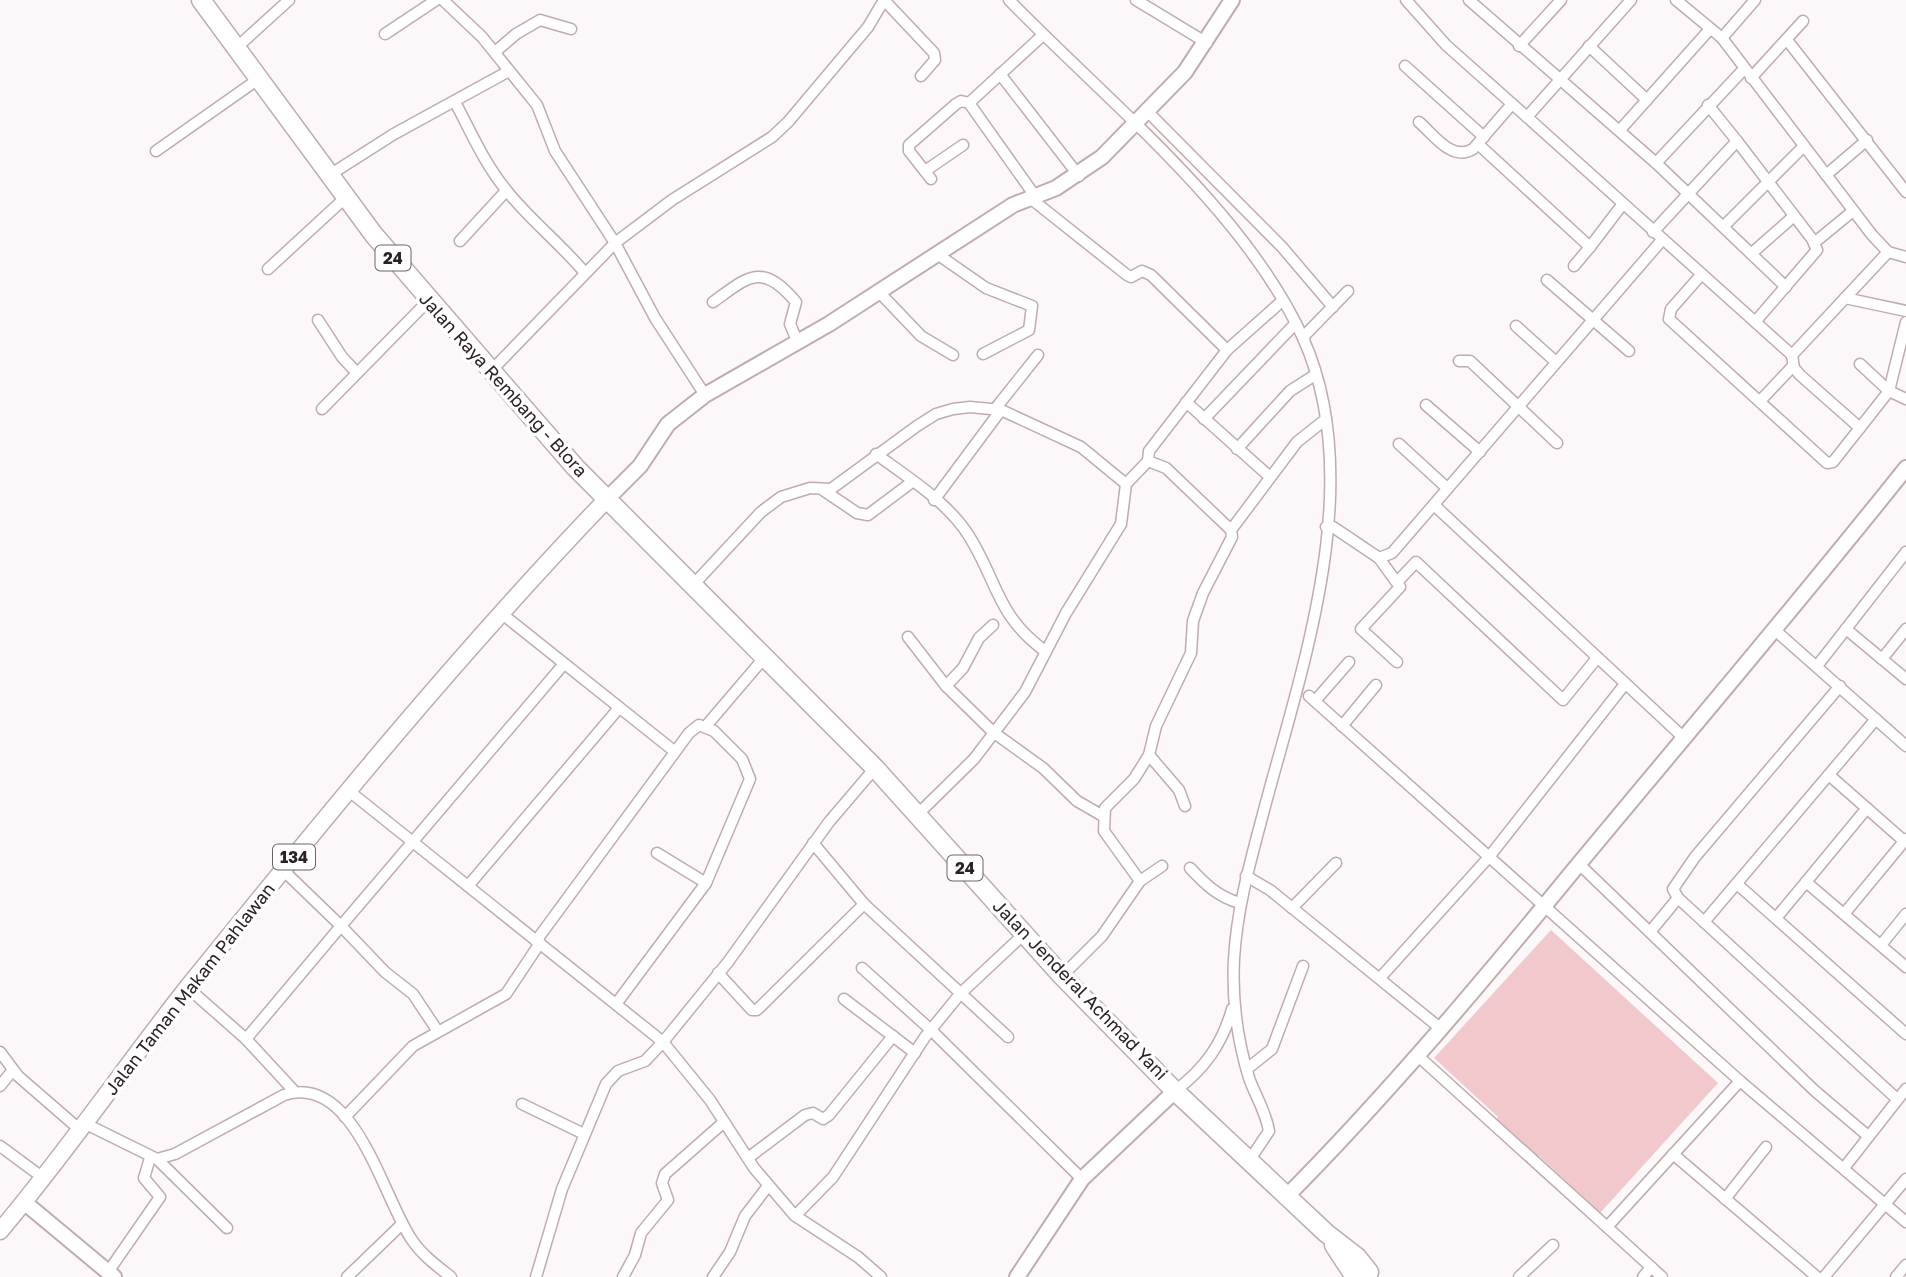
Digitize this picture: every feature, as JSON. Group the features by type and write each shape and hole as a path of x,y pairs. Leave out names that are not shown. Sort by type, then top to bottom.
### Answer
{"highway":[{"name":"Jalan Raya Rembang - Blora","path":"201,0 328,176 428,301 607,499"},
{"name":"Jalan Jenderal Achmad Yani","path":"607,499 875,768 1062,976 1175,1091 1326,1234 1357,1257 1366,1276"}],"main road":[{"path":"607,499 640,466 668,424 705,395 798,343 1013,205 1079,176 1134,125 1185,72 1207,43 1232,0"},
{"path":"1287,1196 1417,1055 1546,906 1684,738 1776,632 1906,468"},
{"name":"Jalan Taman Makam Pahlawan","path":"0,1231 188,988 349,791 501,612 607,499"},
{"path":"1017,1277 1082,1179 1175,1091"},
{"path":"24,1202 111,1275"}],"street":[{"path":"235,49 289,0"},
{"path":"385,34 436,0"},
{"path":"443,0 495,52 537,105 555,151 615,243 655,318 705,395"},
{"path":"490,372 615,243 672,200 772,137 801,110 868,27 884,0 934,53 935,60 921,76"},
{"path":"1009,0 1134,125 1240,238 1304,340 1326,419 1331,473 1324,562 1307,644 1240,903 1234,1002 1228,1024 1212,1056 1196,1075 1175,1091"},
{"path":"1136,0 1207,43"},
{"path":"1406,0 1446,45 1755,322 1792,360 1809,384 1860,428"},
{"path":"1469,0 1519,46 1620,130 1786,287"},
{"path":"1519,46 1561,0"},
{"path":"1527,117 1631,0"},
{"path":"1722,38 1755,0"},
{"path":"1681,2 1722,38 1888,253 1906,257"},
{"path":"495,52 516,34 540,20 571,29"},
{"path":"1656,163 1708,105 1787,40 1803,21"},
{"path":"1620,130 1710,29"},
{"path":"969,103 1043,35"},
{"path":"1787,40 1906,192"},
{"path":"1589,47 1647,100"},
{"path":"1405,66 1590,247"},
{"path":"328,176 394,134 509,71"},
{"path":"1000,74 1079,176"},
{"path":"156,151 257,80"},
{"path":"963,145 928,175 909,151 909,145 956,104 961,101 969,103 1033,197 1127,275 1142,271 1151,275 1227,350"},
{"path":"455,102 481,153 506,191 560,242 585,273"},
{"path":"1419,122 1458,155 1465,155 1512,104"},
{"path":"1708,105 1817,250 1755,322"},
{"path":"1147,111 1282,247 1333,307"},
{"path":"1826,175 1867,140"},
{"path":"1653,232 1737,141"},
{"path":"1724,226 1766,181 1804,146"},
{"path":"460,241 506,191"},
{"path":"268,269 345,198"},
{"path":"1574,266 1622,205"},
{"path":"1814,243 1853,211"},
{"path":"1752,253 1794,216"},
{"path":"1379,558 1392,553 1662,240"},
{"path":"1761,400 1845,298 1888,253"},
{"path":"937,254 986,288 1032,306 1029,330 984,354"},
{"path":"713,302 750,276 759,275 796,302 790,324 798,343"},
{"path":"1701,275 1668,316 1828,463 1833,462 1889,391 1906,322"},
{"path":"1547,280 1629,351"},
{"path":"879,292 921,336 953,355"},
{"path":"1304,340 1348,292"},
{"path":"1845,298 1906,311"},
{"path":"322,409 428,301"},
{"path":"917,815 974,759 1025,692 1045,651 1121,524 1126,484 1148,461 1149,451 1227,350 1282,301"},
{"path":"318,320 342,357 357,373"},
{"path":"1204,419 1295,324"},
{"path":"1516,326 1556,362"},
{"path":"934,500 1038,355"},
{"path":"1459,361 1470,361 1557,443"},
{"path":"1860,364 1889,391 1906,400"},
{"path":"1237,449 1290,391 1315,376"},
{"path":"1186,402 1270,477"},
{"path":"1426,405 1480,452"},
{"path":"823,490 843,481 876,454 936,414 970,407 998,410 1081,447 1126,484"},
{"path":"1231,530 1297,442 1326,419"},
{"path":"1399,444 1447,488"},
{"path":"876,454 934,500 969,536 1001,606 1015,625 1045,651"},
{"path":"1140,881 1104,831 1103,816 1111,799 1134,779 1149,755 1156,726 1191,653 1193,621 1203,593 1232,537 1231,530 1166,468 1148,461"},
{"path":"694,584 761,512 781,497 810,488 823,490 857,513 868,515 912,482"},
{"path":"1434,505 1684,738"},
{"path":"1326,527 1333,527 1379,558 1399,587 1361,629 1396,662"},
{"path":"1817,666 1906,552"},
{"path":"1400,579 1416,562 1563,699 1597,658"},
{"path":"501,612 674,751"},
{"path":"946,686 967,664 979,638 993,625"},
{"path":"1846,629 1906,679"},
{"path":"1882,659 1906,629"},
{"path":"1776,632 1906,746"},
{"path":"908,636 946,686 993,732 1043,768 1077,801 1103,816"},
{"path":"345,1117 413,1046 437,1030 506,994 538,942 674,751 695,727 706,726 764,658"},
{"path":"1349,662 1312,698 1740,1081 1906,1222"},
{"path":"246,1039 563,664"},
{"path":"1380,978 1489,857 1625,684"},
{"path":"1342,726 1376,685"},
{"path":"1840,686 1674,886 1678,898 1897,1098"},
{"path":"468,886 619,708"},
{"path":"1704,922 1876,719"},
{"path":"616,1004 706,883 741,805 750,775 742,759 706,726"},
{"path":"1149,755 1180,790 1185,806"},
{"path":"537,1277 548,1229 584,1134 611,1076 645,1061 663,1042 718,973 813,843 875,768"},
{"path":"1829,775 1905,840 1844,914"},
{"path":"349,791 663,1042 724,1122 768,1186 797,1217 859,1257 881,1277"},
{"path":"1776,918 1867,808"},
{"path":"813,843 864,904 1008,1037"},
{"path":"657,853 706,883"},
{"path":"1292,908 1336,863"},
{"path":"1579,864 1815,1091 1868,1136"},
{"path":"1062,976 1102,936 1140,881 1162,866"},
{"path":"1190,868 1217,894 1240,903"},
{"path":"284,871 385,972 413,994 437,1030"},
{"path":"1246,876 1292,908 1440,1028"},
{"path":"1806,882 1906,967"},
{"path":"1737,884 1906,1034"},
{"path":"1650,932 1678,898"},
{"path":"718,973 752,1010 757,1010 864,904"},
{"path":"1881,945 1906,914"},
{"path":"797,1217 833,1177 931,1030 960,994 1024,934"},
{"path":"1247,1069 1272,1049 1303,966"},
{"path":"862,968 931,1030 1082,1179"},
{"path":"188,988 246,1039 295,1092 322,1097 345,1117 370,1155 402,1224 422,1253 451,1277"},
{"path":"845,999 915,1053"},
{"path":"1234,1002 1247,1069 1269,1131 1249,1161"},
{"path":"748,1158 805,1115 813,1113 823,1119 829,1115 893,1037"},
{"path":"0,1052 13,1070 82,1126 153,1159 227,1227"},
{"path":"1417,1055 1662,1277"},
{"path":"0,1086 13,1070"},
{"path":"1607,1227 1740,1081"},
{"path":"1844,1168 1906,1089"},
{"path":"153,1159 175,1154 295,1092"},
{"path":"522,1104 584,1134"},
{"path":"623,1277 635,1255 641,1233 668,1200 662,1183 665,1174 724,1122"},
{"path":"0,1146 42,1177"},
{"path":"1725,1199 1766,1147"},
{"path":"1673,1154 1817,1277"},
{"path":"111,1275 160,1197 144,1178 153,1159"},
{"path":"1824,1277 1906,1179"},
{"path":"713,1277 730,1251 745,1216 768,1186"},
{"path":"346,1277 402,1224"},
{"path":"1519,1277 1553,1245"},
{"path":"1896,1277 1906,1265"},
{"path":"1643,1277 1651,1267"}],"shaded area":[{"path":"1551,930 1718,1083 1600,1213 1539,1156 1532,1163 1491,1125 1498,1117 1434,1058"}]}
